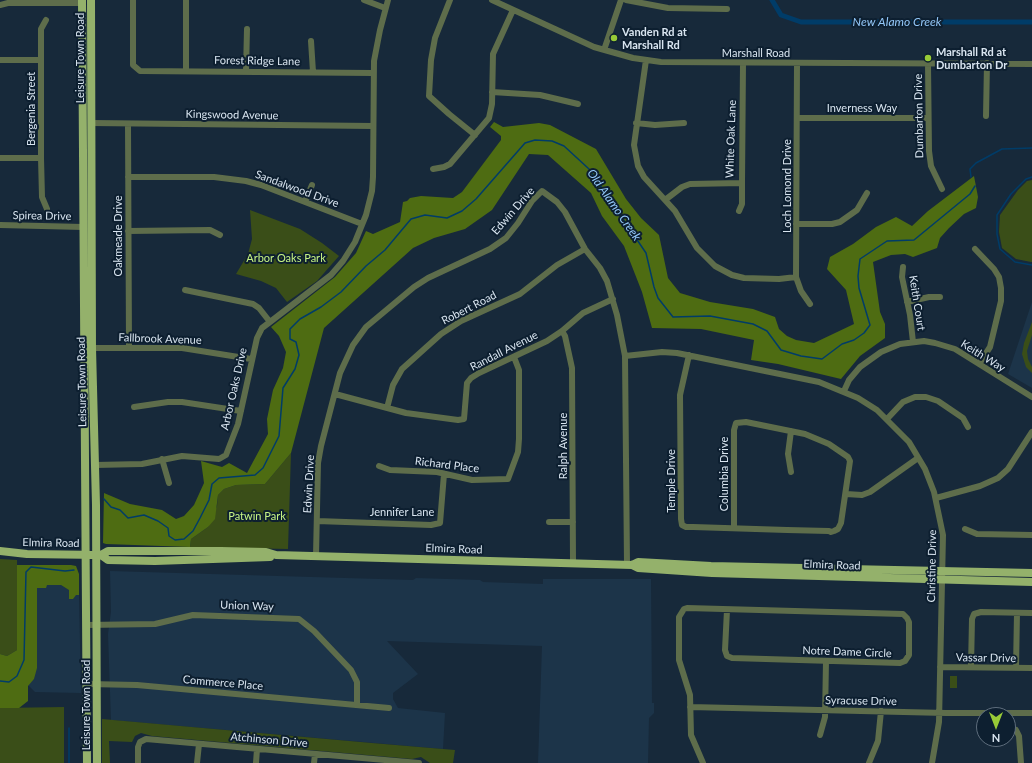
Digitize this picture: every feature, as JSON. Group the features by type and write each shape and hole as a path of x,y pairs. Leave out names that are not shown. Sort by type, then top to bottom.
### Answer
{"main road":[{"name":"Leisure Town Road","path":"91,0 92,348 99,555 97,625 97,763"},
{"name":"Leisure Town Road","path":"82,1 84,74 83,227 85,555 88,684 87,763"},
{"path":"84,74 86,112 91,123"},
{"path":"83,227 87,232 92,284"},
{"path":"84,327 92,348"},
{"name":"Elmira Road","path":"0,551 28,554 99,555 108,560 155,561 266,558 276,555 629,565 638,568 712,573 891,578 942,575"},
{"name":"Elmira Road","path":"629,565 638,562 942,575 1032,582"},
{"path":"942,575 972,575 992,572 1032,573"}],"street":[{"name":"Forest Ridge Lane","path":"133,0 133,65 140,71 373,73"},
{"path":"186,0 186,71"},
{"path":"364,0 385,8"},
{"name":"Arbor Oaks Drive","path":"95,465 138,464 188,455 216,459 223,458 233,438 242,411 251,359 257,338 262,328 331,275 343,261 355,242 362,224 372,191 373,73 376,46 388,0"},
{"path":"450,0 435,38 431,60 429,96 475,135"},
{"name":"Marshall Road","path":"492,0 604,50 646,60 676,63 1032,64"},
{"path":"604,50 621,0"},
{"path":"626,0 668,8 727,9"},
{"path":"0,5 8,3 82,1"},
{"path":"433,169 450,164 489,118 492,92 493,54 513,10"},
{"name":"Bergenia Street","path":"46,20 41,29 41,158 42,197 47,209"},
{"path":"246,71 247,29"},
{"path":"311,41 313,72"},
{"path":"0,60 41,60"},
{"path":"646,60 634,145 638,166 644,177 676,211 701,253 722,270 732,275 755,279 796,277"},
{"name":"White Oak Lane","path":"665,200 682,187 690,184 742,183 743,63"},
{"path":"986,116 987,63"},
{"name":"Loch Lomond Drive","path":"797,64 796,277 798,284 810,304"},
{"name":"Dumbarton Drive","path":"928,64 928,118 931,166 942,189"},
{"path":"492,92 528,93 578,104"},
{"name":"Inverness Way","path":"797,118 928,118"},
{"name":"Kingswood Avenue","path":"91,123 373,126"},
{"path":"636,123 661,125 684,123"},
{"name":"Oakmeade Drive","path":"128,124 129,347"},
{"path":"0,158 41,158"},
{"name":"Sandalwood Drive","path":"128,177 231,178 261,185 362,224"},
{"path":"739,212 742,204 742,183"},
{"path":"305,202 312,185"},
{"name":"Edwin Drive","path":"316,556 318,462 335,394 346,358 353,345 366,327 414,286 490,249 506,238 532,201 542,192 554,199 565,212 585,249 600,268 613,299 625,356 629,565"},
{"path":"796,224 832,224 840,222 857,210 867,193"},
{"name":"Spirea Drive","path":"0,225 83,227"},
{"path":"128,231 210,230 220,235"},
{"name":"Robert Road","path":"387,408 393,385 402,369 441,334 461,321 520,294 557,265 585,249"},
{"path":"975,249 994,269 999,277 1001,288 1001,301 990,347 979,364"},
{"name":"Keith Court","path":"903,267 902,278 913,342"},
{"path":"185,290 253,304 259,308 270,322"},
{"path":"907,302 929,297 940,297"},
{"name":"Randall Avenue","path":"335,394 406,413 458,420 464,419 467,383 479,373 562,331 583,313 613,299"},
{"name":"Ralph Avenue","path":"562,331 567,343 572,368 573,563"},
{"name":"Keith Way","path":"844,391 849,380 873,357 889,348 913,342 930,342 946,345 965,354 1032,397"},
{"name":"Fallbrook Avenue","path":"92,348 182,348 251,359"},
{"name":"Christine Drive","path":"625,356 662,352 689,355 812,380 844,391 858,398 887,419 900,432 918,458 936,498 943,529 939,713 937,742 932,763"},
{"name":"Temple Drive","path":"689,355 680,395 682,525 686,527 837,530"},
{"name":"Richard Place","path":"379,466 390,470 424,471 472,480 508,479 518,452 519,439 519,370 514,356"},
{"path":"887,419 903,402 915,397 926,397 938,401 963,418 968,427"},
{"path":"134,407 168,402 182,402 242,411"},
{"name":"Columbia Drive","path":"734,528 734,430 736,424 746,422 791,431 818,439 848,457 851,465 841,526 837,530"},
{"path":"791,431 788,454 792,472"},
{"path":"936,498 980,486 998,478 1008,469 1032,432"},
{"path":"846,494 862,495 870,492 918,458"},
{"path":"162,459 170,483"},
{"name":"Jennifer Lane","path":"317,521 431,525 440,523 444,474"},
{"path":"549,522 573,522"},
{"path":"965,529 977,534 1032,534"},
{"name":"Notre Dame Circle","path":"690,706 690,695 680,666 679,654 679,615 682,611 688,608 900,614 904,615 909,620 909,655 904,662 730,658 725,650 727,610"},
{"path":"971,667 973,615 979,612 1032,613"},
{"path":"1016,668 1017,613"},
{"name":"Union Way","path":"86,625 155,624 193,615 299,619 309,626 351,670 357,682 357,704"},
{"path":"820,735 825,710 826,661"},
{"name":"Vassar Drive","path":"940,667 1032,668"},
{"name":"Commerce Place","path":"88,684 97,683 357,704 389,708"},
{"path":"690,706 691,734 703,763"},
{"name":"Syracuse Drive","path":"690,706 939,713 1032,713"},
{"path":"869,763 878,741 880,711"},
{"path":"1016,730 1019,736 1021,763"},
{"name":"Atchinson Drive","path":"138,763 138,746 144,739 315,754 374,761 419,763"},
{"path":"197,763 198,744"},
{"path":"256,763 257,749"},
{"path":"314,763 315,754"}],"shaded area":[{"path":"1032,302 1032,388 1008,374"},
{"path":"110,571 413,580 416,578 543,584 543,579 651,579 652,703 654,703 654,713 649,718 648,763 538,763 542,646 387,641 418,674 393,693 393,699 398,708 445,713 443,749 111,720 108,634 111,612"},
{"path":"46,585 61,585 79,595 81,693 35,692 28,685 34,679 37,588"}],"green space":[{"path":"494,122 503,127 539,123 550,125 596,149 626,199 641,218 659,235 668,278 680,293 710,302 753,309 775,317 779,329 787,336 796,340 814,343 854,324 846,290 827,269 830,257 853,244 876,227 896,217 912,226 928,211 974,176 978,197 976,208 964,214 949,228 940,238 937,248 913,257 905,254 891,255 873,262 880,312 885,324 885,338 860,356 841,379 778,364 751,360 754,340 701,329 652,328 642,292 624,246 602,216 591,193 548,155 529,154 492,210 465,229 434,238 413,248 324,328 291,453 265,484 236,485 224,489 218,495 215,519 208,527 191,539 190,547 103,543 104,493 130,504 162,510 176,519 184,516 194,505 204,483 201,461 222,467 229,463 247,473 268,434 267,419 273,390 283,368 286,352 279,336 271,327 335,277 356,253 366,231 373,234 400,222 403,202 410,198 421,196 453,198 462,192 501,140 501,136 490,127"},
{"path":"1032,180 1031,262 1016,259 1002,248 999,232 1000,215 1018,190 1027,181"},
{"name":"Arbor Oaks Park","path":"250,210 300,229 339,256 317,281 287,302 276,288 261,281 236,274 248,254 252,239"},
{"path":"1032,322 1032,335 1027,351 1028,359 1032,367 1032,373 1026,367 1022,354 1024,343"},
{"name":"Patwin Park","path":"291,453 288,549 190,547 191,539 208,527 217,506 218,495 224,489 236,485 265,484"},
{"path":"0,559 17,560 17,650 7,656 0,654"},
{"path":"17,565 76,566 79,574 79,595 76,595 73,599 69,599 69,590 61,585 47,585 46,588 37,588 37,668 34,679 28,686 28,701 19,708 0,708 0,654 7,656 17,650"},
{"path":"950,676 957,676 957,688 950,688"},
{"path":"64,707 64,763 0,763 0,708"},
{"path":"102,719 455,750 453,763 430,763 421,757 412,759 152,736 141,733 135,736 132,742 109,741 110,763 102,763"}],"waterway":[{"name":"New Alamo Creek","path":"772,0 781,15 801,22 1032,22"},
{"name":"Old Alamo Creek","path":"104,499 111,507 120,510 128,518 144,515 158,521 168,528 169,536 175,540 184,539 193,531 200,518 209,500 212,484 219,478 255,475 263,468 279,436 283,388 295,369 299,355 296,342 290,339 290,329 300,319 321,307 341,292 366,266 385,250 411,219 425,215 447,218 462,211 476,199 525,143 535,140 552,141 564,146 589,169 646,253 658,298 673,317 710,316 753,324 767,331 781,350 801,356 822,359 842,344 854,340 864,333 870,325 859,288 858,276 860,259 887,241 914,240 970,194 975,186"},
{"name":"Old Alamo Creek","path":"971,177 970,169 976,163 1002,149 1032,148"},
{"name":"Old Alamo Creek","path":"1032,177 1026,179 1011,194 997,215 997,234 1000,249 1015,262 1032,265"},
{"name":"Old Alamo Creek","path":"0,681 9,682 17,676 24,660 26,572 31,567 65,571 74,570"},
{"path":"69,728 69,763"}],"place":[{"name":"Vanden Rd at Marshall Rd","path":"614,38"},
{"name":"Marshall Rd at Dumbarton Dr","path":"928,58"}]}
